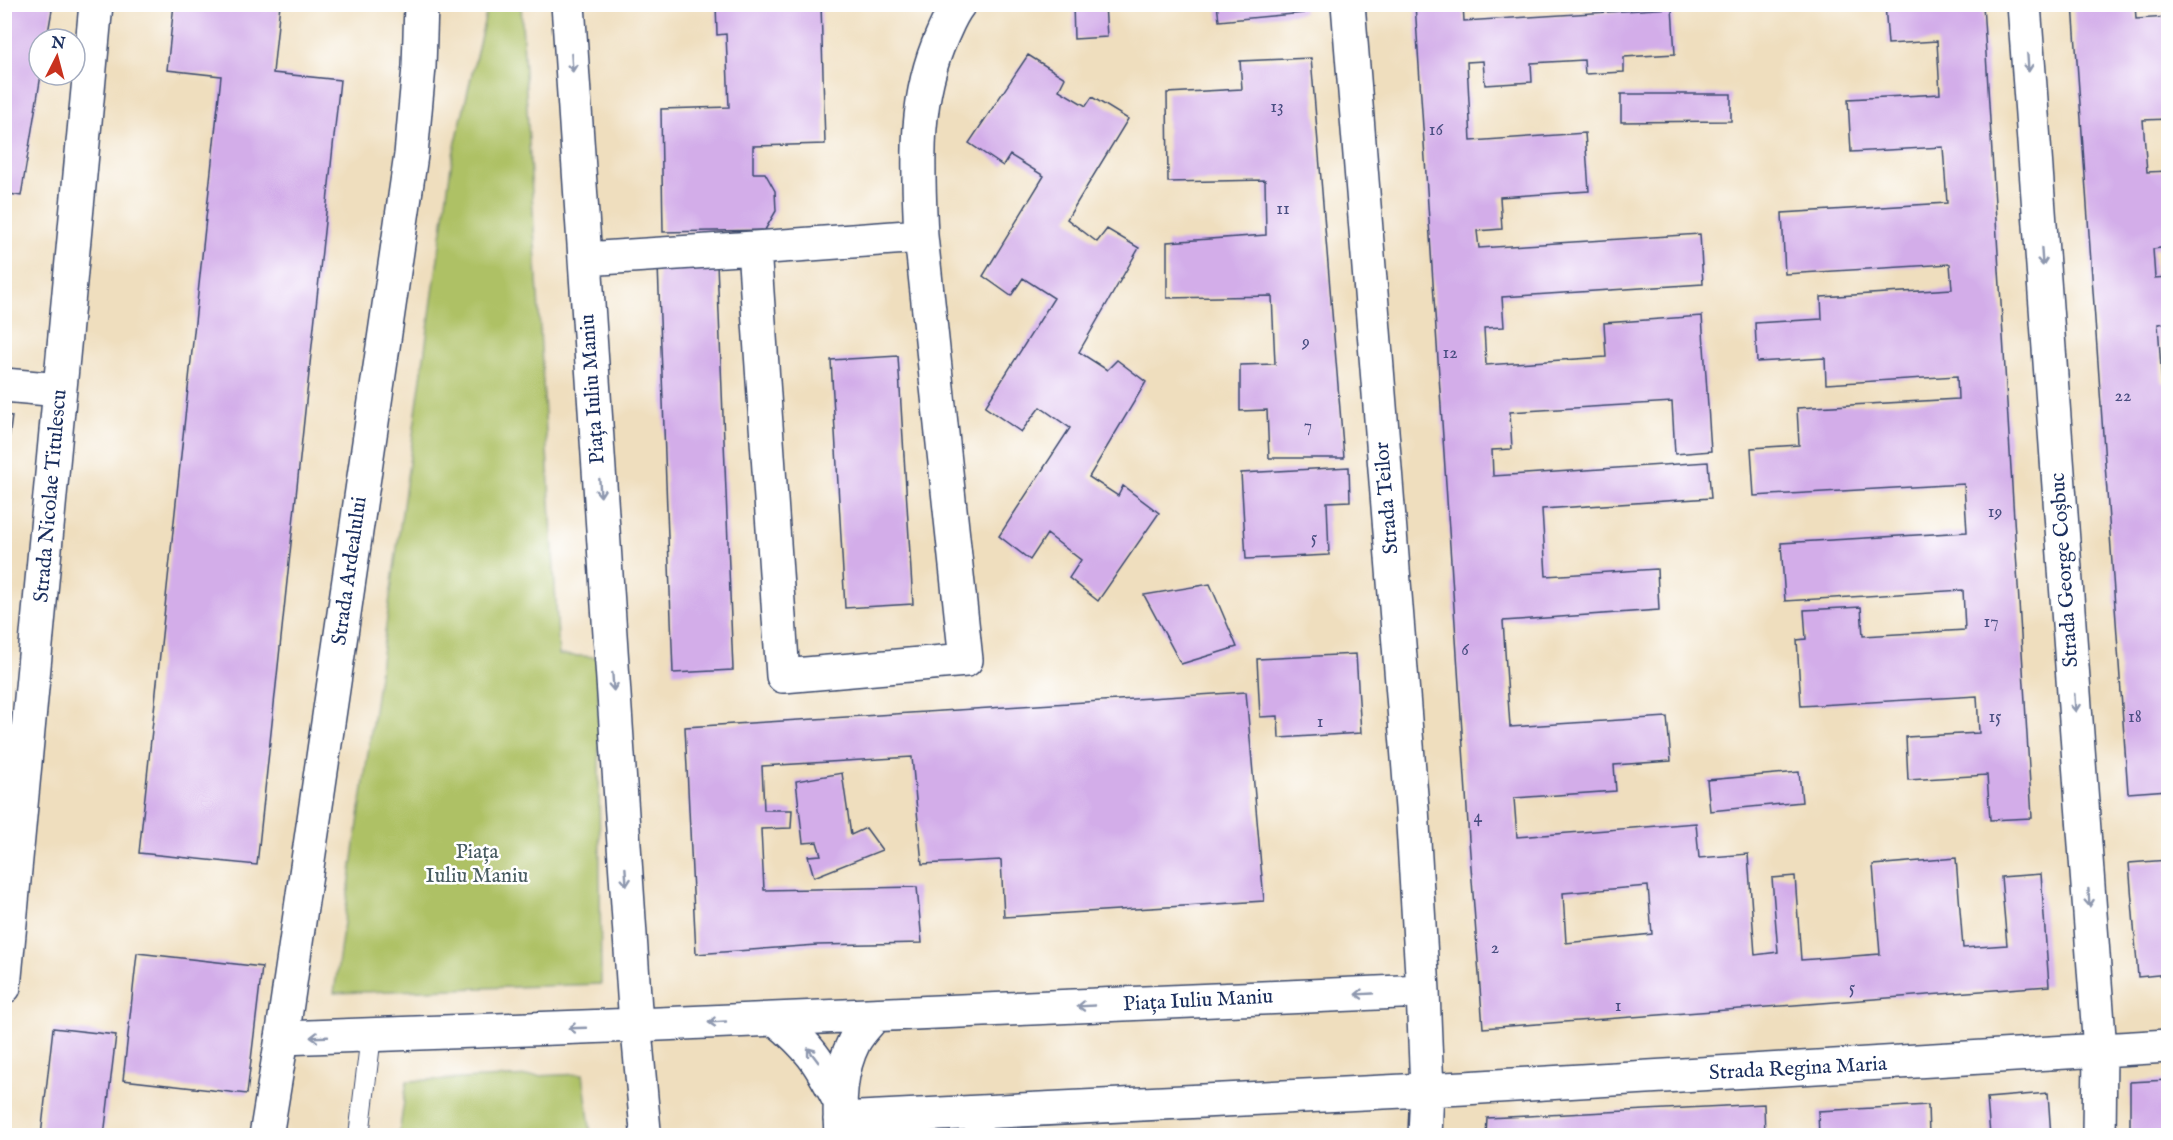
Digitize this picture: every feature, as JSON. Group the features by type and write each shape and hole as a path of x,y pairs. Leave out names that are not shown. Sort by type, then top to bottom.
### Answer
{"street":[{"name":"Strada Nicolae Titulescu","path":"4,987 15,763 60,390 96,4"},
{"name":"Strada Ardealului","path":"266,1136 411,155 419,67 421,4"},
{"name":"Piața Iuliu Maniu","path":"568,4 636,1026 646,1136"},
{"path":"754,249 783,676 966,660 921,236 918,169 921,107 931,60 952,13 959,4"},
{"name":"Strada Teilor","path":"1348,4 1412,808 1423,992"},
{"name":"Strada George Coșbuc","path":"2024,4 2100,1051 2099,1136"},
{"path":"585,259 921,236"},
{"path":"4,385 60,390"},
{"path":"1423,992 1427,1090 1425,1136"},
{"name":"Piața Iuliu Maniu","path":"282,1038 636,1026 1423,992"},
{"path":"840,1118 846,1063 855,1040 875,1016"},
{"path":"776,1019 802,1041 817,1059 840,1118"},
{"name":"Strada Regina Maria","path":"1427,1090 2169,1046"},
{"path":"840,1118 1427,1090"}],"lane":[{"path":"359,1136 371,1035"}],"green space":[{"name":"Piața Iuliu Maniu","path":"488,5 521,5 559,655 598,657 601,984 334,993 452,159"},
{"path":"583,1074 591,1135 399,1135 407,1081"}],"building":[{"path":"4,4 53,4 49,27 27,27 27,87 39,87 21,196 4,193"},
{"path":"174,4 280,4 273,73 340,80 257,865 139,853 221,76 167,70"},
{"path":"716,4 821,4 825,144 753,146 753,173 765,173 775,191 776,211 765,230 663,232 661,109 729,107 726,34 717,35"},
{"path":"1073,4 1105,4 1107,37 1074,39"},
{"path":"1217,4 1303,4 1304,13 1219,21"},
{"path":"1415,4 1463,4 1464,21 1672,8 1675,54 1624,57 1624,72 1585,74 1584,60 1531,63 1532,82 1485,85 1483,61 1467,62 1471,141 1585,133 1589,191 1500,197 1502,229 1477,231 1479,248 1700,234 1703,284 1502,297 1504,327 1484,328 1486,365 1606,357 1604,323 1702,316 1711,451 1675,454 1672,402 1510,412 1512,449 1492,450 1493,476 1708,462 1711,498 1542,509 1546,576 1657,569 1659,610 1503,621 1510,727 1667,717 1671,761 1614,765 1616,791 1514,798 1517,837 1696,823 1699,858 1748,854 1755,955 1778,952 1772,878 1795,876 1801,960 1880,954 1873,865 1956,858 1963,948 2007,945 2001,877 2041,874 2049,986 1483,1028","holes":["1648,886 1652,934 1566,943 1563,893"]},
{"path":"1885,4 1983,4 2032,818 1990,820 1987,775 1908,780 1906,737 1979,733 1977,696 1801,706 1797,640 1806,639 1804,610 1861,607 1863,636 1965,630 1963,590 1785,601 1781,543 1967,532 1964,484 1754,496 1751,448 1799,445 1797,408 1958,399 1957,376 1826,384 1825,358 1757,362 1755,323 1822,319 1821,297 1952,289 1950,264 1785,274 1782,213 1947,203 1943,147 1851,152 1848,99 1940,94 1937,41 1888,44"},
{"path":"2073,4 2135,4 2136,19 2168,17 2168,119 2143,120 2147,172 2168,171 2168,247 2153,249 2155,278 2168,277 2168,323 2158,324 2162,383 2168,383 2168,790 2128,793"},
{"path":"1028,55 1065,78 1059,90 1086,106 1092,97 1128,119 1067,219 1097,242 1107,229 1139,248 1079,352 1107,370 1117,360 1146,382 1089,477 1118,496 1123,486 1159,513 1098,601 1069,578 1081,560 1047,534 1030,560 999,536 1070,428 1040,407 1021,432 985,407 1054,298 1023,278 1011,296 983,276 1044,176 1010,155 1003,166 969,143"},
{"path":"1311,58 1344,458 1269,458 1267,410 1240,411 1240,365 1275,364 1272,296 1167,298 1167,242 1266,235 1265,180 1168,182 1167,93 1242,89 1240,61"},
{"path":"1621,94 1731,94 1731,121 1621,122"},
{"path":"717,263 733,670 673,673 658,265"},
{"path":"898,356 913,604 845,608 831,360"},
{"path":"4,415 12,416 6,463 4,463"},
{"path":"1349,467 1350,501 1327,502 1329,555 1246,559 1241,473"},
{"path":"1210,584 1237,647 1181,664 1144,595"},
{"path":"1356,654 1361,733 1279,738 1278,716 1260,717 1257,659"},
{"path":"1246,692 1264,901 1004,917 1001,860 922,864 912,757 762,766 764,810 792,810 791,828 761,829 764,890 917,887 922,943 817,945 696,954 685,727"},
{"path":"1799,772 1802,802 1710,811 1707,780"},
{"path":"842,773 851,835 866,828 882,850 814,877 808,856 821,855 817,842 803,843 796,781"},
{"path":"2168,860 2168,974 2138,977 2129,863"},
{"path":"137,953 262,967 247,1094 123,1080"},
{"path":"53,1028 116,1035 104,1136 41,1136"},
{"path":"2168,1080 2168,1136 2130,1136 2130,1082"},
{"path":"2048,1093 2051,1136 1990,1136 1987,1098"},
{"path":"1764,1104 1765,1136 1486,1136 1487,1118"},
{"path":"1928,1105 1929,1136 1819,1136 1818,1111"}]}
